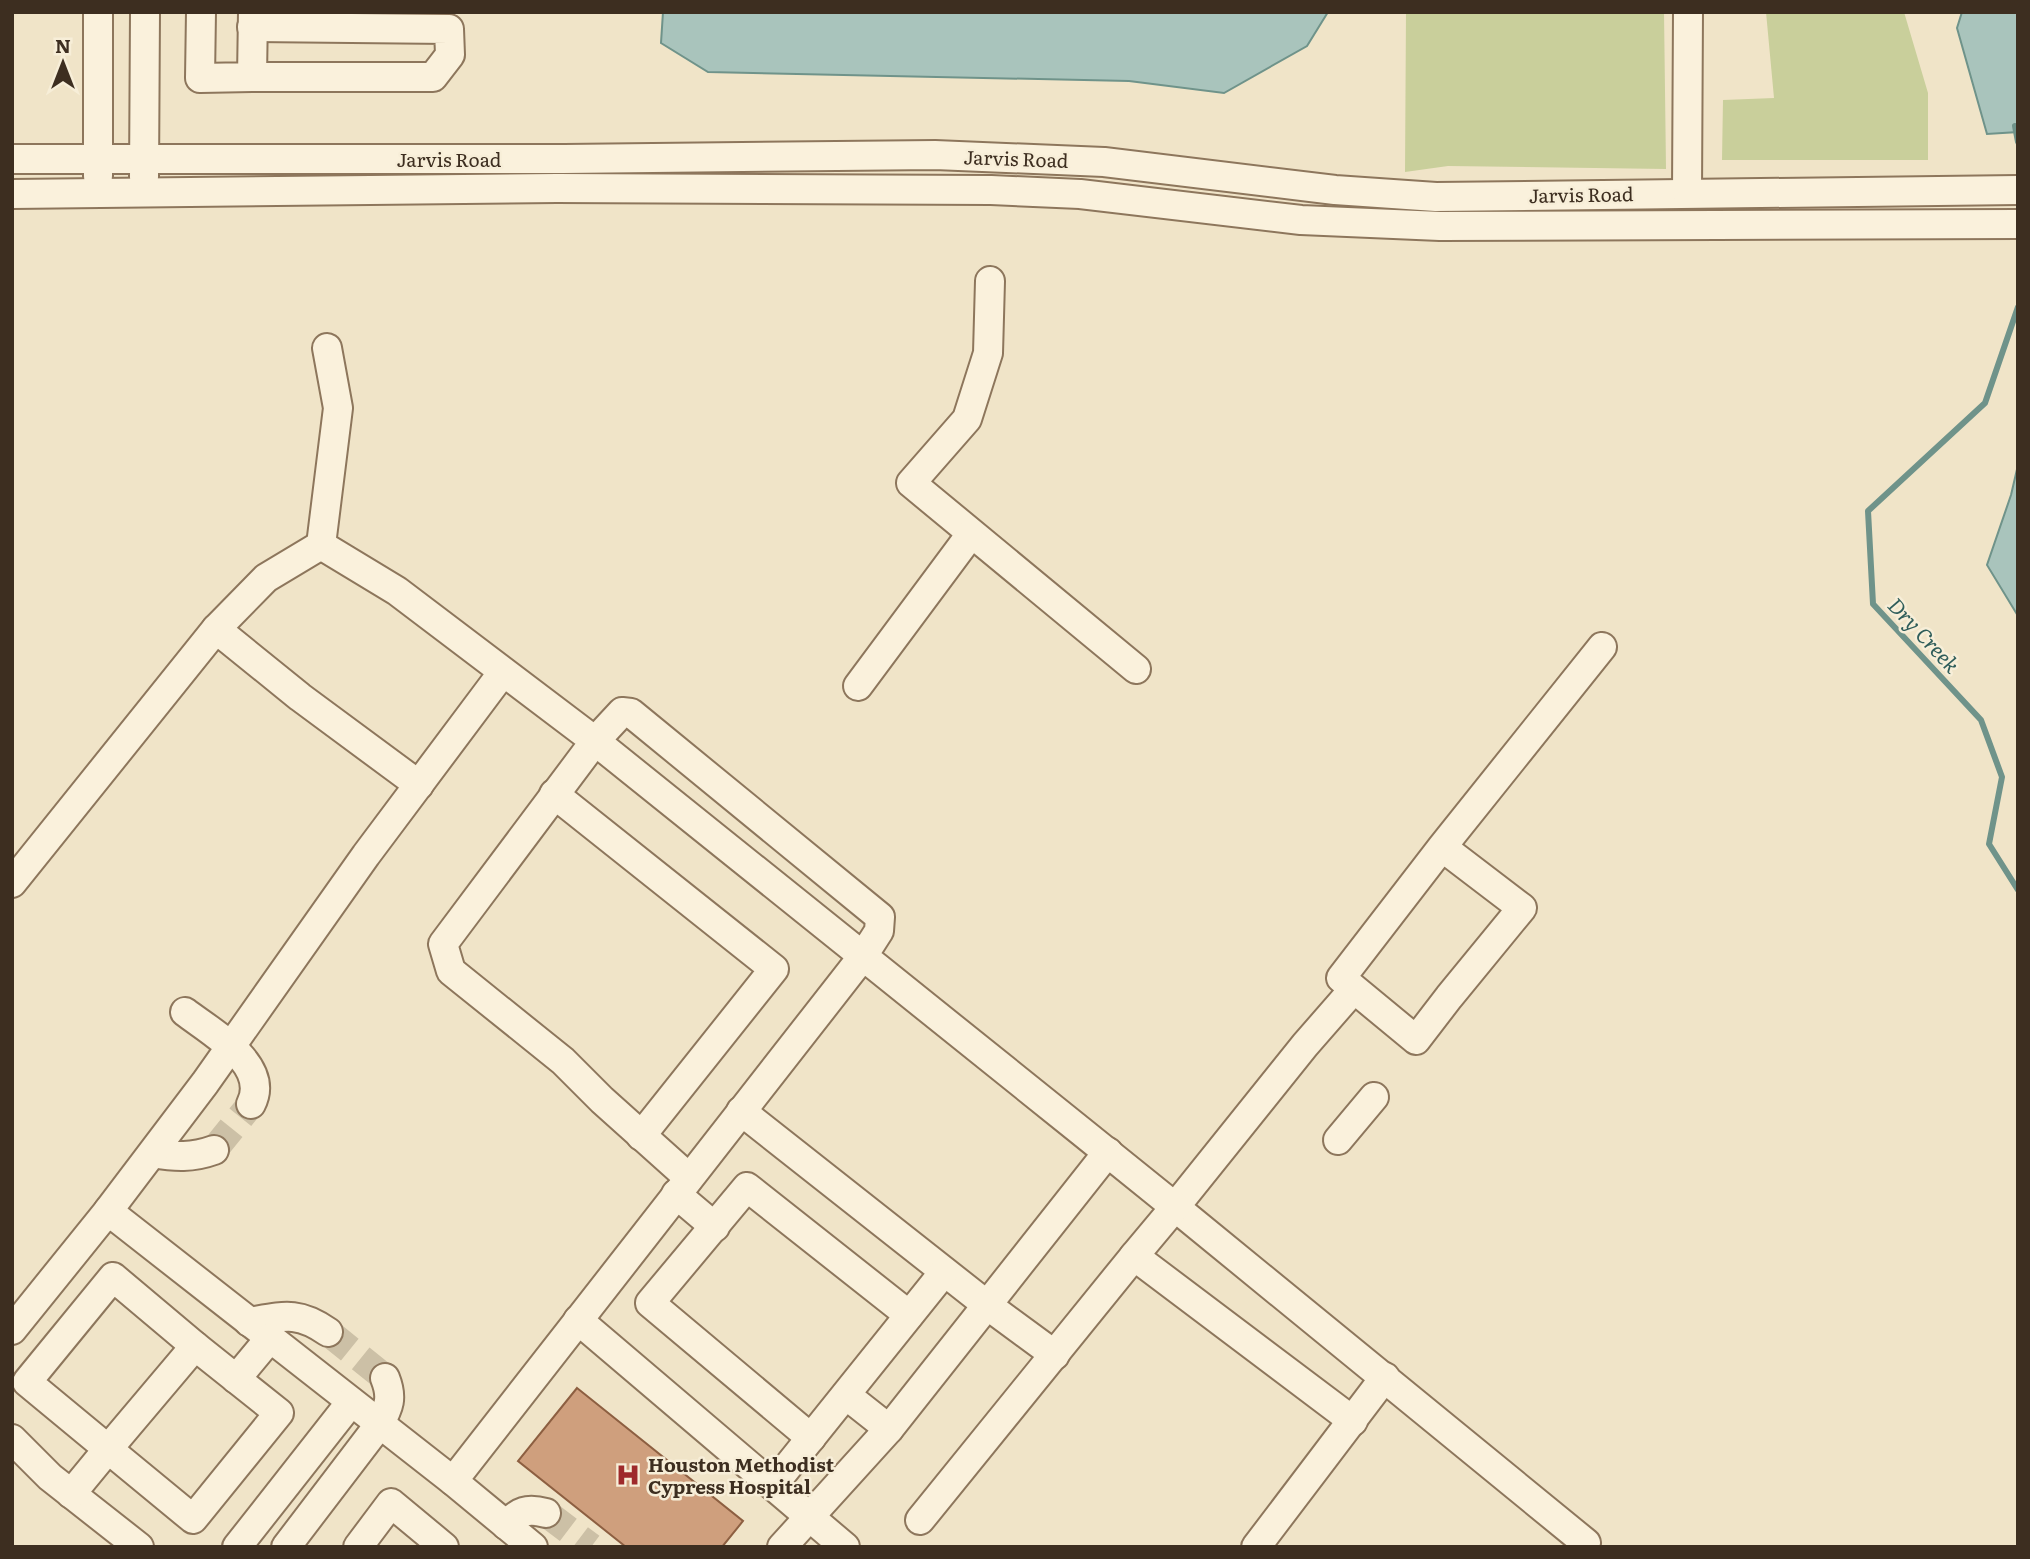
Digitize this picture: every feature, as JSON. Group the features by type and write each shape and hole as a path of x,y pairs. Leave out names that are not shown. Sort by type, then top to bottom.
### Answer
{"street":[{"path":"98,12 98,192"},
{"path":"144,192 145,12"},
{"path":"201,12 200,78 432,77 450,55 449,29 252,20 252,77"},
{"path":"1687,192 1688,12"},
{"name":"Jarvis Road","path":"12,159 564,159 935,155 1104,162 1335,190 1441,197 2018,190"},
{"path":"564,159 566,188"},
{"name":"Jarvis Road","path":"12,194 566,188 977,190 1080,194 1301,220 1440,226 2018,224"},
{"path":"1440,226 1441,197"},
{"path":"990,281 988,353 967,419 911,484 1136,669"},
{"path":"321,545 338,408 327,348"},
{"path":"858,686 971,534"},
{"path":"12,883 216,629 265,578 321,545"},
{"path":"321,545 397,591 594,741 1108,1152 1586,1543"},
{"path":"216,629 300,697 418,785"},
{"path":"1442,847 1522,908 1416,1040 1341,978 1442,847 1602,646"},
{"path":"12,1330 153,1153 418,785 503,672"},
{"path":"453,1481 683,1186 741,1111 863,956 879,931 880,917 631,713 622,712 594,741 443,944 451,971 563,1061 641,1136 683,1186 715,1227"},
{"path":"554,794 774,969 641,1136"},
{"path":"920,1520 1305,1045 1353,990"},
{"path":"185,1012 231,1047 250,1066 255,1080 255,1096 251,1104"},
{"path":"1338,1140 1374,1097"},
{"path":"741,1111 944,1272 1055,1355"},
{"path":"153,1153 175,1157 197,1156 214,1150"},
{"path":"782,1547 889,1429 1108,1152"},
{"path":"811,1438 650,1303 747,1187 909,1315"},
{"path":"108,1211 453,1481 514,1538"},
{"path":"1134,1256 1353,1421"},
{"path":"773,1485 944,1272"},
{"path":"113,1277 195,1346 279,1413 193,1520 27,1382 113,1277"},
{"path":"236,1379 259,1330 290,1317 310,1319 328,1332"},
{"path":"578,1320 845,1547"},
{"path":"71,1494 195,1346"},
{"path":"1256,1547 1385,1377"},
{"path":"286,1547 379,1425 390,1406 390,1391 385,1378"},
{"path":"846,1395 889,1429"},
{"path":"237,1547 352,1402"},
{"path":"12,1439 50,1477 139,1547"},
{"path":"358,1547 391,1503 444,1547"},
{"path":"514,1538 518,1512 530,1509 546,1513"}],"green space":[{"path":"1406,12 1664,12 1666,169 1448,166 1405,172"},
{"path":"1766,12 1904,12 1928,93 1928,160 1722,160 1723,100 1774,98"}],"water":[{"path":"663,12 1328,12 1307,46 1224,93 1129,81 708,72 661,43"},
{"path":"1962,12 2018,12 2018,132 1987,134 1957,28"},
{"path":"2018,465 2018,616 1987,565 2011,495"}],"building":[{"path":"577,1388 743,1521 722,1547 626,1547 518,1461"}],"waterway":[{"name":"Dry Creek","path":"2015,126 2018,142"},
{"name":"Dry Creek","path":"2018,307 1985,403 1868,511 1873,604 1981,720 2002,777 1989,844 2018,890"}],"tunnel":[{"path":"214,1150 251,1104"},
{"path":"328,1332 385,1378"},
{"path":"546,1513 591,1547"}],"place":[{"name":"Houston Methodist Cypress Hospital","path":"628,1475"}]}
